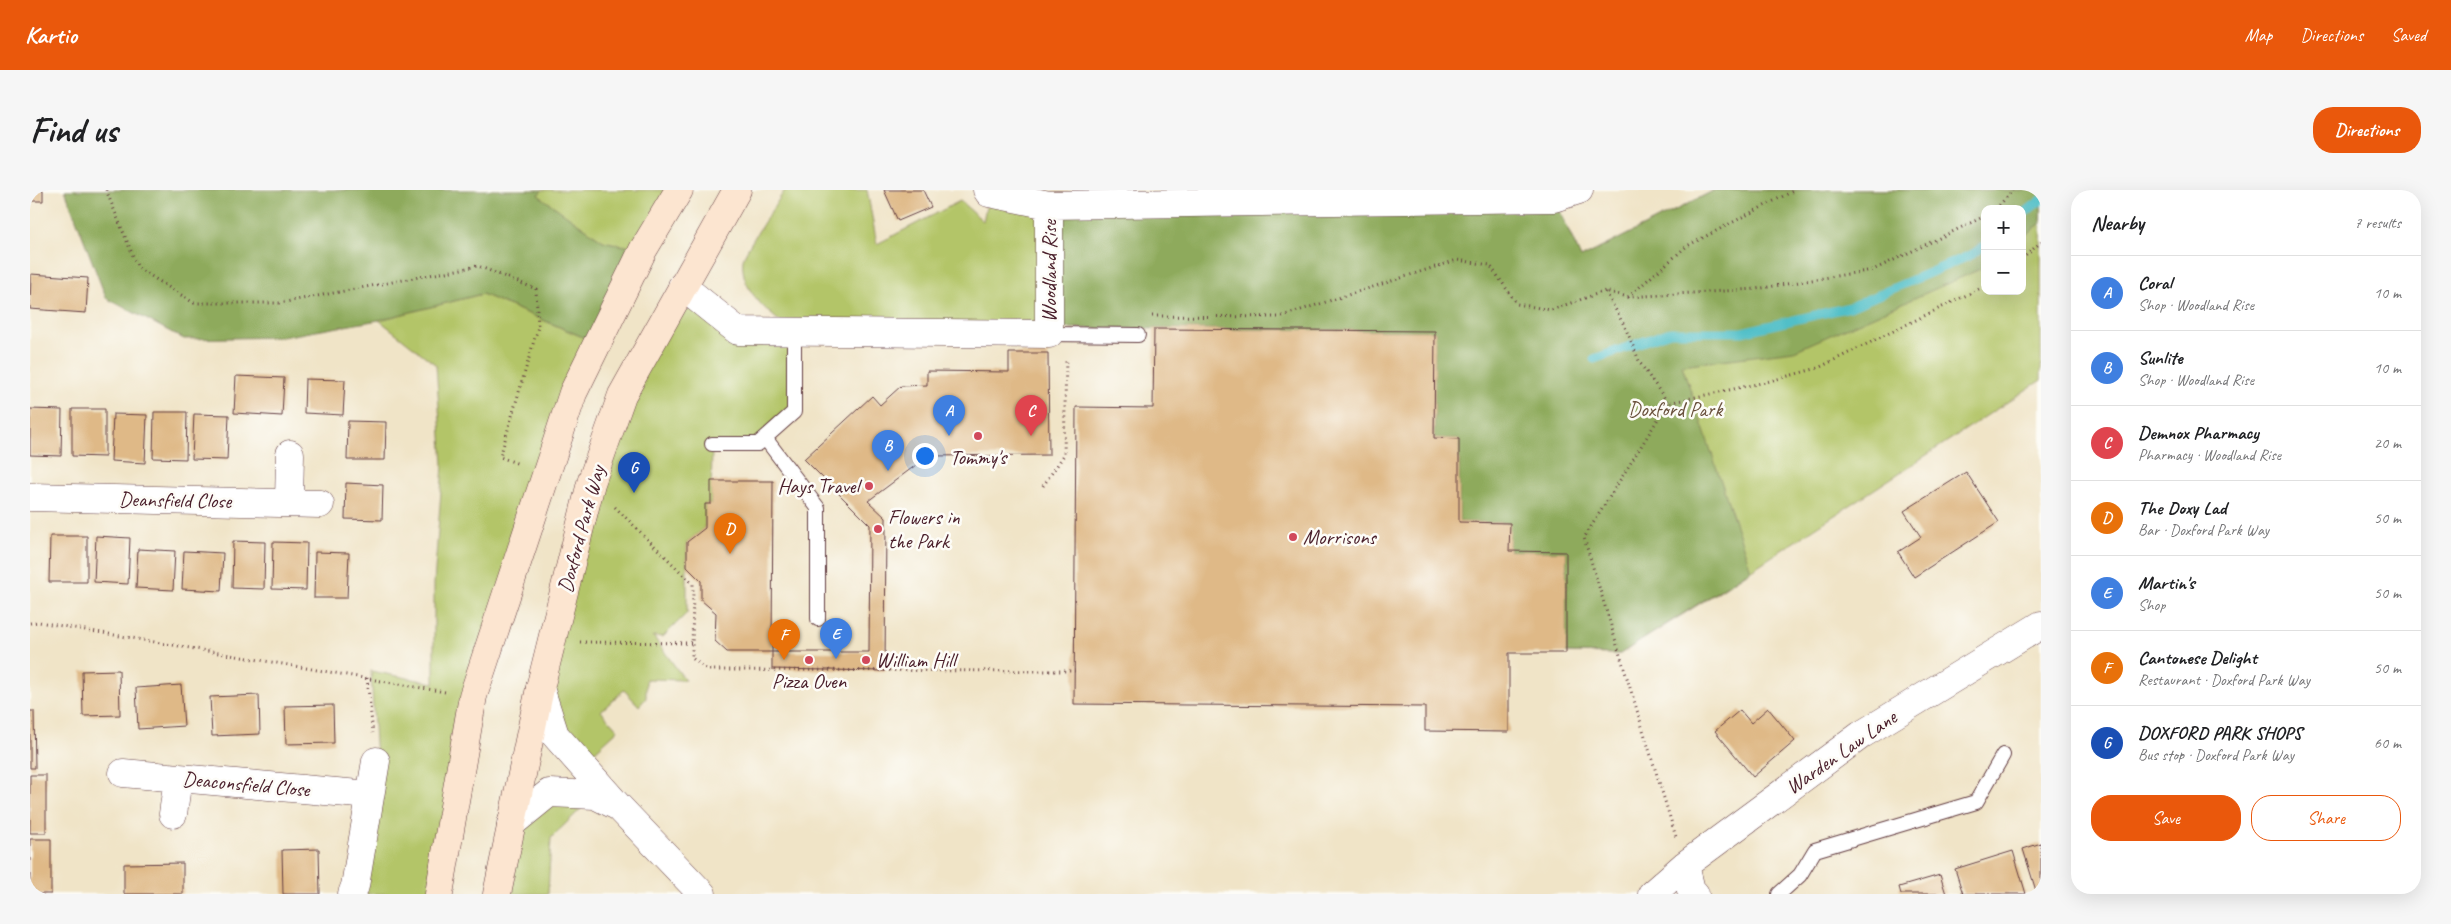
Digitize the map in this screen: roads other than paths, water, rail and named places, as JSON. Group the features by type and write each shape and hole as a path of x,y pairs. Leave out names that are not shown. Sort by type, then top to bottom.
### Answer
{"main road":[{"path":"439,894 473,696 573,393 643,250 679,190"},
{"name":"Doxford Park Way","path":"497,894 540,688 591,484 622,395 738,190"}],"street":[{"path":"988,190 989,193 1049,205"},
{"name":"Woodland Rise","path":"682,286 738,331 1049,334 1049,205 1246,196 1484,195 1554,198 1579,190"},
{"path":"289,503 290,454"},
{"name":"Deansfield Close","path":"30,497 320,504"},
{"name":"Warden Law Lane","path":"1652,894 1685,865 1861,735 2041,626"},
{"path":"540,688 555,735 618,806 702,894"},
{"path":"352,894 355,886 376,761"},
{"name":"Deaconsfield Close","path":"122,773 370,795"},
{"path":"172,814 178,778"},
{"path":"511,824 549,793 595,795 618,806"},
{"path":"1685,865 1691,890 1694,894"}],"lane":[{"path":"712,444 758,444 794,412 794,332"},
{"path":"1049,334 1138,335"},
{"path":"765,438 818,508 818,618"},
{"path":"1779,894 1800,875 1815,850 1976,802 2003,755"}],"waterway":[{"path":"2026,212 2041,200"},
{"path":"1594,359 1670,332 1742,332 1850,307 1973,254 1981,248"}],"place":[{"name":"Coral","path":"949,436"},
{"name":"Tommy's","path":"978,436"},
{"name":"Demnox Pharmacy","path":"1031,436"},
{"name":"Sunlite","path":"888,471"},
{"name":"Hays Travel","path":"869,486"},
{"name":"DOXFORD PARK SHOPS","path":"634,493"},
{"name":"Flowers in the Park","path":"878,529"},
{"name":"Morrisons","path":"1293,537"},
{"name":"The Doxy Lad","path":"730,554"},
{"name":"Martin's","path":"836,659"},
{"name":"Cantonese Delight","path":"784,660"},
{"name":"Pizza Oven","path":"809,660"},
{"name":"William Hill","path":"866,660"}],"park label":[{"name":"Doxford Park","path":"1675,409"}]}
